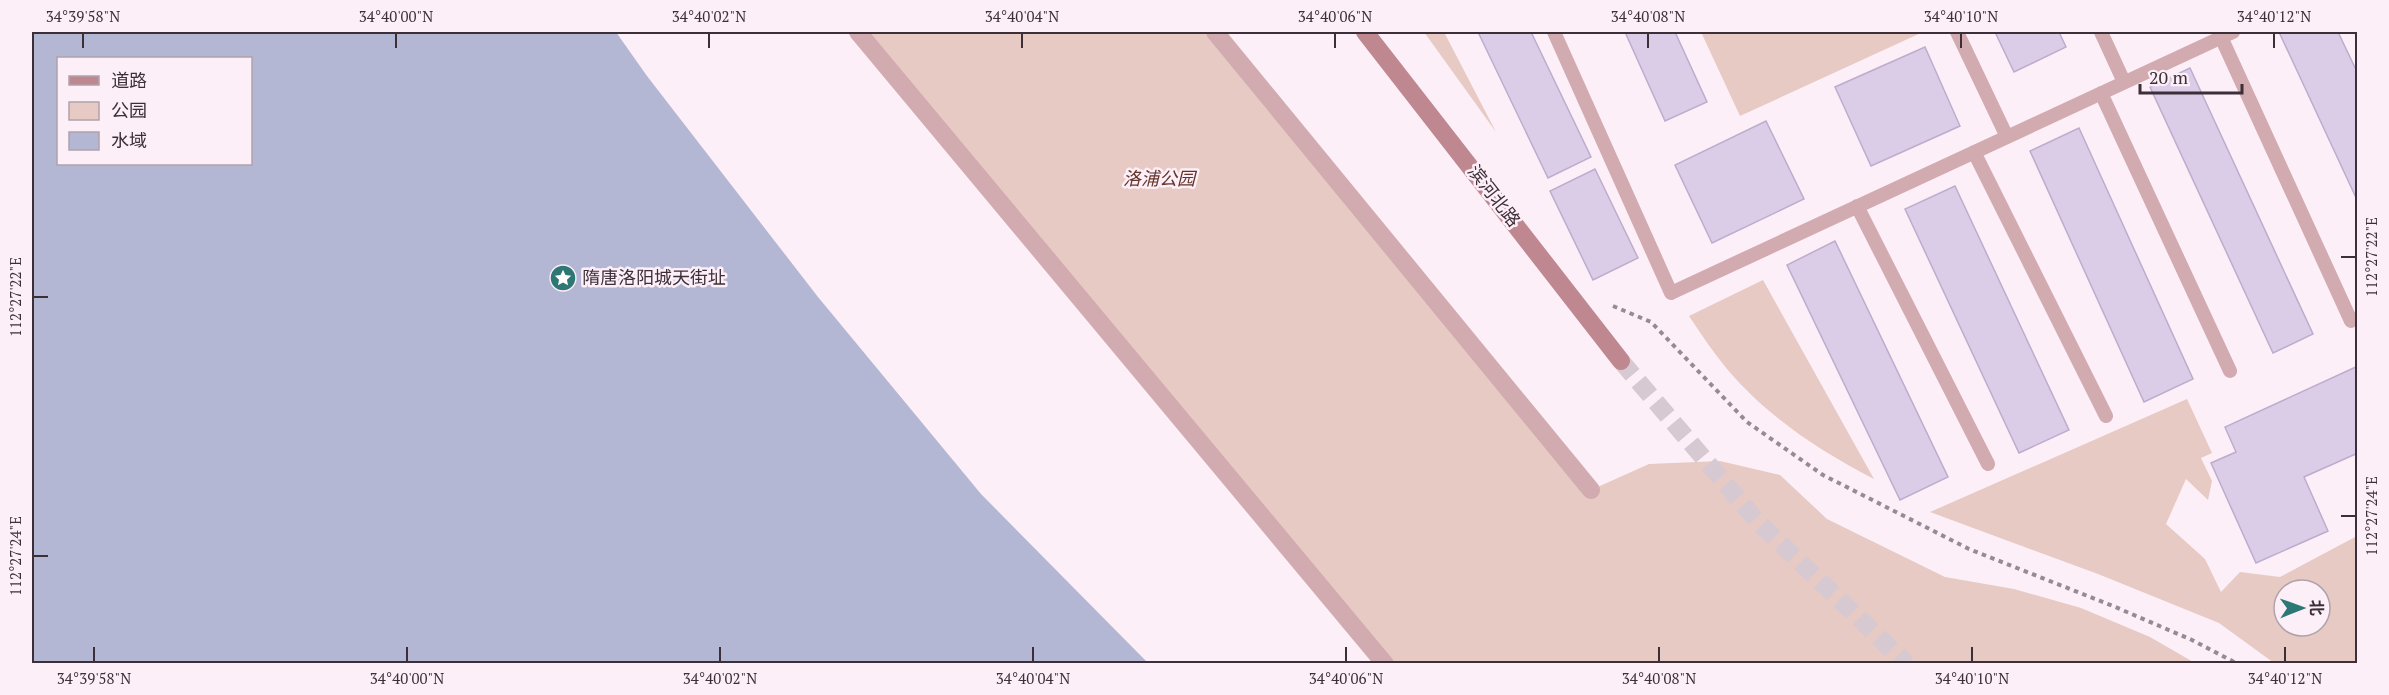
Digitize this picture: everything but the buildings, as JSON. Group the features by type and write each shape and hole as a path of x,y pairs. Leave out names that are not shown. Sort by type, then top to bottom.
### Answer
{"main road":[{"name":"滨河北路","path":"1365,32 1621,361"}],"street":[{"path":"858,32 1385,663"},
{"path":"1215,32 1591,490"}],"lane":[{"path":"1554,32 1671,293 2227,34 2351,321"},
{"path":"1957,32 2007,137"},
{"path":"2101,32 2124,82"},
{"path":"2101,93 2230,371"},
{"path":"1974,152 2106,416"},
{"path":"1857,206 1988,464"}],"path":[{"path":"1608,304 1652,322 1747,422 1823,475 1969,549 2113,606 2192,640 2238,663"}],"green space":[{"name":"洛浦公园","path":"858,32 1215,32 1591,490 1649,464 1720,461 1780,475 1827,519 1945,577 2014,589 2081,608 2150,637 2195,663 1385,663"},
{"path":"1424,32 1444,32 1496,132"},
{"path":"1701,32 1923,32 1740,116"},
{"path":"1763,280 1874,479 1814,444 1759,402 1727,369 1689,316"},
{"path":"2187,399 2212,453 2201,458 2212,481 2208,500 2186,479 2166,524 2205,559 2221,592 2240,572 2280,577 2357,536 2357,663 2274,663 2219,623 2098,574 1930,512"}],"water":[{"path":"32,32 616,32 647,76 818,297 981,494 1148,663 32,663"}],"tunnel":[{"path":"1621,361 1757,521 1907,664"}],"place":[{"name":"隋唐洛阳城天街址","path":"563,278"}]}
